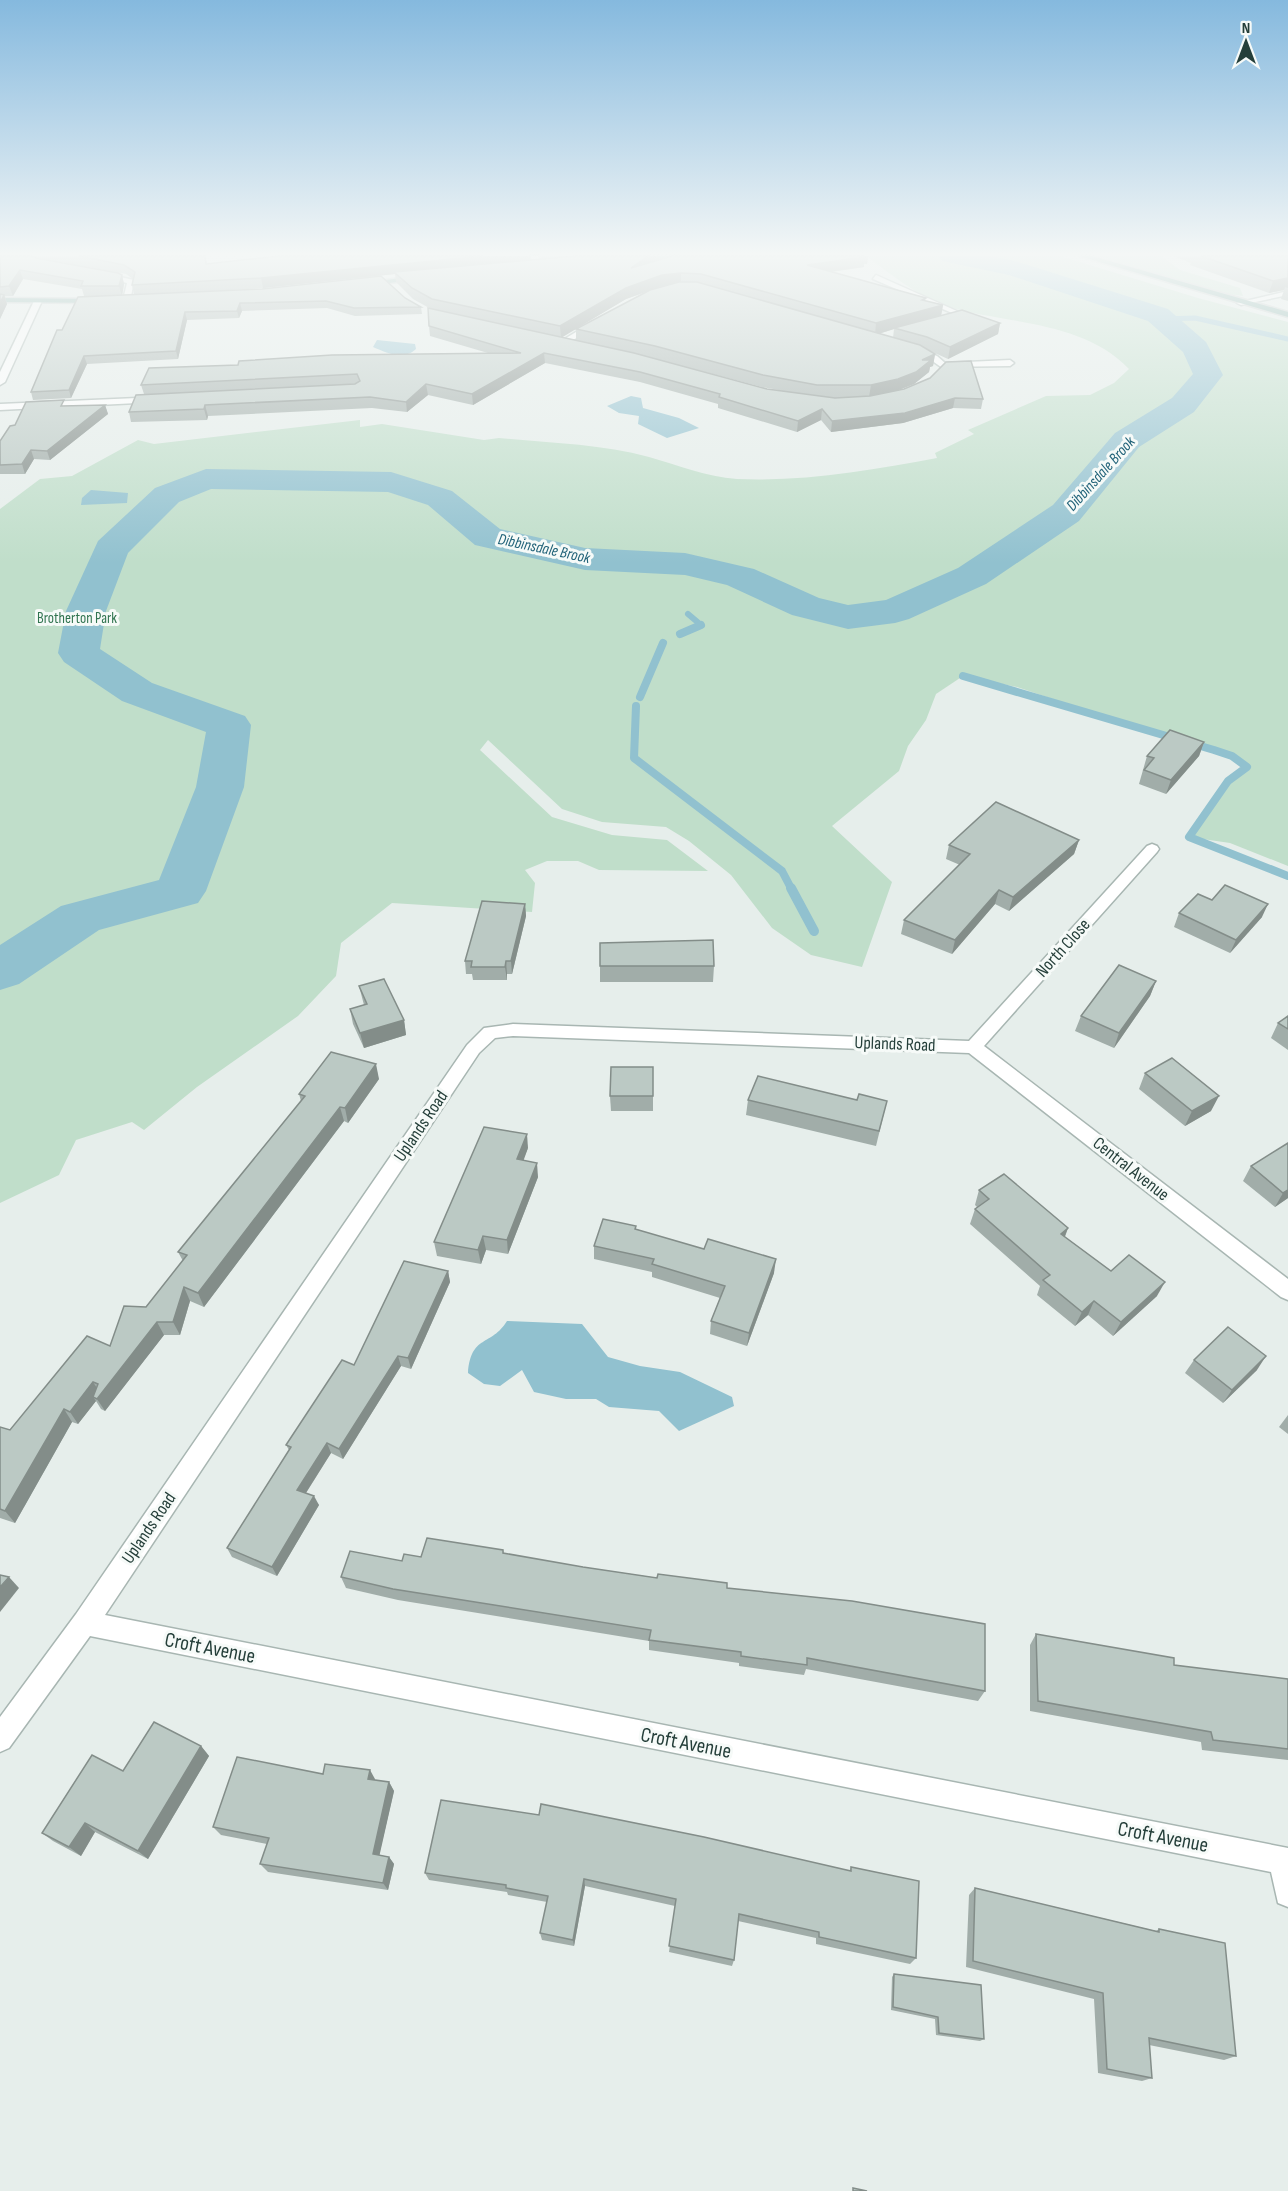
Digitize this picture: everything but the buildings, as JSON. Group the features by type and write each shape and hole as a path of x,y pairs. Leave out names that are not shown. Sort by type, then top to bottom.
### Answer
{"street":[{"path":"0,382 8,358"},
{"path":"934,358 941,368 991,360 1010,363"},
{"path":"0,408 166,399"},
{"name":"North Close","path":"973,1047 1152,849"},
{"name":"Uplands Road","path":"85,1623 473,1049 490,1032 513,1030 973,1047"},
{"name":"Central Avenue","path":"973,1047 1288,1291"},
{"path":"0,1738 85,1623"},
{"name":"Croft Avenue","path":"85,1623 1286,1862"},
{"path":"1286,1862 1288,1893"}],"green space":[{"name":"Brotherton Park","path":"1116,358 1288,358 1288,866 1230,843 1189,837 1228,781 1247,768 1237,756 1175,740 1017,687 963,676 936,694 926,720 908,746 899,771 832,826 892,882 862,967 811,955 772,928 731,875 689,841 666,827 602,822 562,809 488,740 480,750 552,817 612,835 667,840 708,871 599,870 578,861 547,861 525,870 535,883 532,912 392,903 341,943 336,976 298,1016 197,1087 144,1130 132,1122 76,1140 59,1175 0,1203 0,509 40,479 72,476 138,440 154,444 360,420 360,427 382,424 484,440 499,438 612,449 726,478 787,479 838,474 937,458 935,453 974,434 968,430 1046,396 1090,395 1114,383 1129,369"}],"water":[{"path":"631,396 641,398 643,408 679,418 699,428 667,438 638,424 639,416 619,413 607,406"},
{"path":"91,490 128,493 127,503 81,505 82,498"},
{"path":"507,1321 582,1324 608,1357 640,1366 680,1372 732,1397 734,1406 679,1431 659,1411 609,1407 596,1399 566,1399 534,1392 522,1370 500,1386 484,1384 468,1373 473,1352 477,1346 495,1335"}],"waterway":[{"name":"Dibbinsdale Brook","path":"0,971 80,918 180,891 220,787 229,725 137,692 79,653 86,611 111,549 167,495 206,479 391,482 440,498 488,537 585,559 685,564 740,577 806,607 848,617 895,611 972,576 1066,513 1127,440 1183,405 1208,375 1201,358"},
{"path":"688,614 701,625"},
{"path":"680,634 701,625"},
{"path":"697,627 701,625"},
{"path":"640,697 663,643"},
{"path":"963,676 1232,756 1247,767 1228,781 1189,837 1288,876"},
{"path":"636,706 634,758 782,871 792,890"},
{"path":"791,888 814,931"}]}
